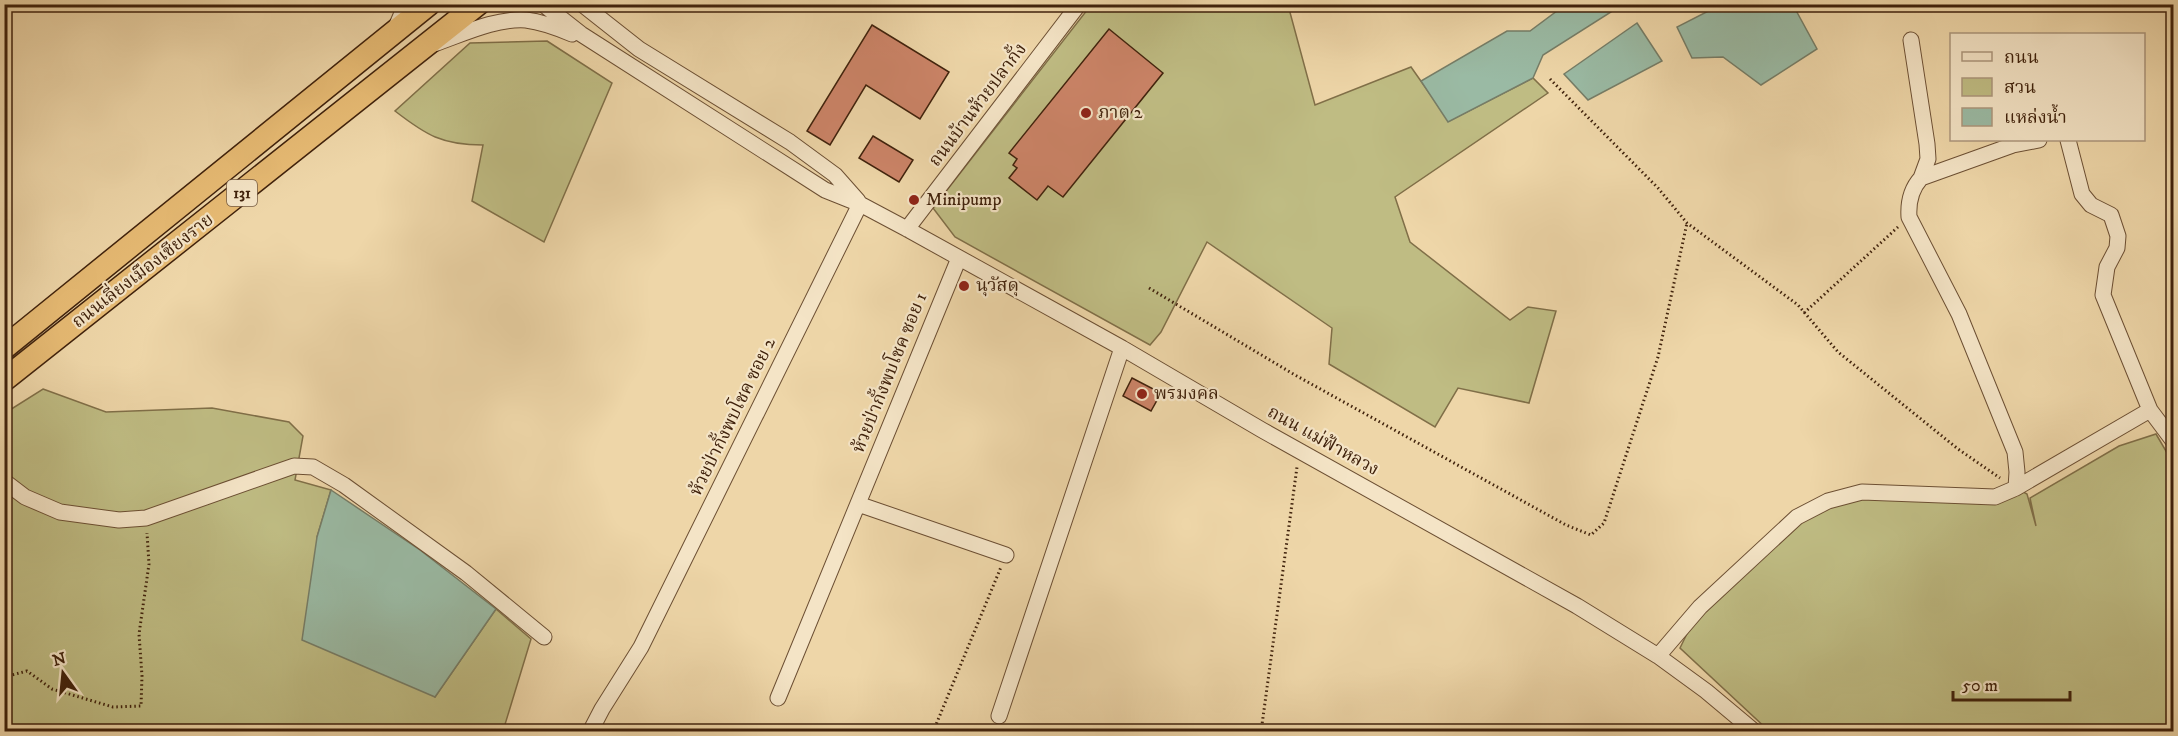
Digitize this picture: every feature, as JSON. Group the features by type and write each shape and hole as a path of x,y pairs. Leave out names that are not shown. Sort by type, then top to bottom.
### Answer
{"highway":[{"name":"ถนนเลี่ยงเมืองเชียงราย","path":"4,348 429,4"},
{"name":"ถนนเลี่ยงเมืองเชียงราย","path":"4,381 478,4"}],"street":[{"path":"393,35 406,4"},
{"path":"543,4 597,44"},
{"path":"582,4 639,49 790,142 835,175 860,204"},
{"path":"601,4 613,29"},
{"name":"ถนนบ้านห้วยปลากั้ง","path":"908,229 1079,4"},
{"path":"425,48 498,22 527,20 554,27 597,44"},
{"path":"1911,40 1927,144 1928,159 1922,178"},
{"name":"ถนน แม่ฟ้าหลวง","path":"597,44 825,190 860,204 908,229 1577,606 1658,656 1706,691 1755,732"},
{"path":"2016,488 2018,472 2015,452 1959,314 1909,217 1908,204 1916,184 1922,178 2013,145 2034,141"},
{"path":"2068,141 2082,195 2091,205 2111,215 2118,236 2117,248 2107,267 2103,295 2150,410 2174,442"},
{"name":"ห้วยป่ากั้งพบโชค ซอย 2","path":"590,732 641,647 860,204"},
{"name":"ห้วยป่ากั้งพบโชค ซอย 1","path":"778,698 959,258"},
{"path":"999,716 1122,348"},
{"path":"1658,656 1700,607 1797,517 1828,501 1862,492 1995,497 2016,488 2150,410"},
{"path":"4,481 25,497 60,512 120,520 146,518 294,466 313,467 344,485 466,573 544,637"},
{"path":"858,504 1006,555"}],"path":[{"path":"1550,79 1658,188 1687,223 1798,305 1838,352 1958,449 2016,488"},
{"path":"1804,313 1909,217"},
{"path":"1149,288 1295,375 1566,525 1591,535 1604,523 1658,357 1687,223"},
{"path":"1261,732 1299,450"},
{"path":"4,677 27,671 52,689 113,707 141,706 142,676 139,634 149,564 146,518"},
{"path":"933,732 1006,555"}],"green space":[{"path":"1091,5 1288,5 1315,105 1411,67 1449,121 1533,78 1548,93 1395,197 1410,242 1510,320 1528,307 1556,311 1529,403 1458,388 1435,427 1329,364 1332,328 1207,242 1161,332 1150,345 955,237 933,208"},
{"path":"547,41 612,83 544,242 472,201 483,145 445,141 416,126 395,111 470,43"},
{"path":"43,389 106,412 212,408 289,422 303,436 295,480 331,490 317,537 435,697 496,609 531,639 503,731 5,732 5,413"},
{"path":"2156,434 2173,463 2173,731 1769,731 1680,648 1700,607 1797,517 1862,492 1995,497 2016,488 2027,494 2036,526 2030,498 2119,446"}],"water":[{"path":"1722,4 1793,5 1817,49 1761,85 1723,57 1692,58 1677,27"},
{"path":"1565,5 1622,5 1543,55 1533,78 1448,122 1421,81 1507,31 1530,31"},
{"path":"1637,23 1662,61 1588,100 1564,74"},
{"path":"331,490 420,550 496,609 435,697 302,640 317,537"}],"building":[{"path":"872,25 949,72 920,119 866,85 830,145 807,131"},
{"name":"ภาต 2","path":"1109,29 1163,73 1063,197 1048,186 1037,200 1009,178 1017,168 1013,165 1017,159 1009,153"},
{"path":"873,136 913,160 899,182 859,158"},
{"name":"พรมงคล","path":"1132,378 1161,393 1151,411 1123,396"}],"place":[{"name":"ภาต 2","path":"1086,113"},
{"name":"Minipump","path":"914,200"},
{"name":"นุวัสดุ","path":"964,286"},
{"name":"พรมงคล","path":"1142,394"}]}
